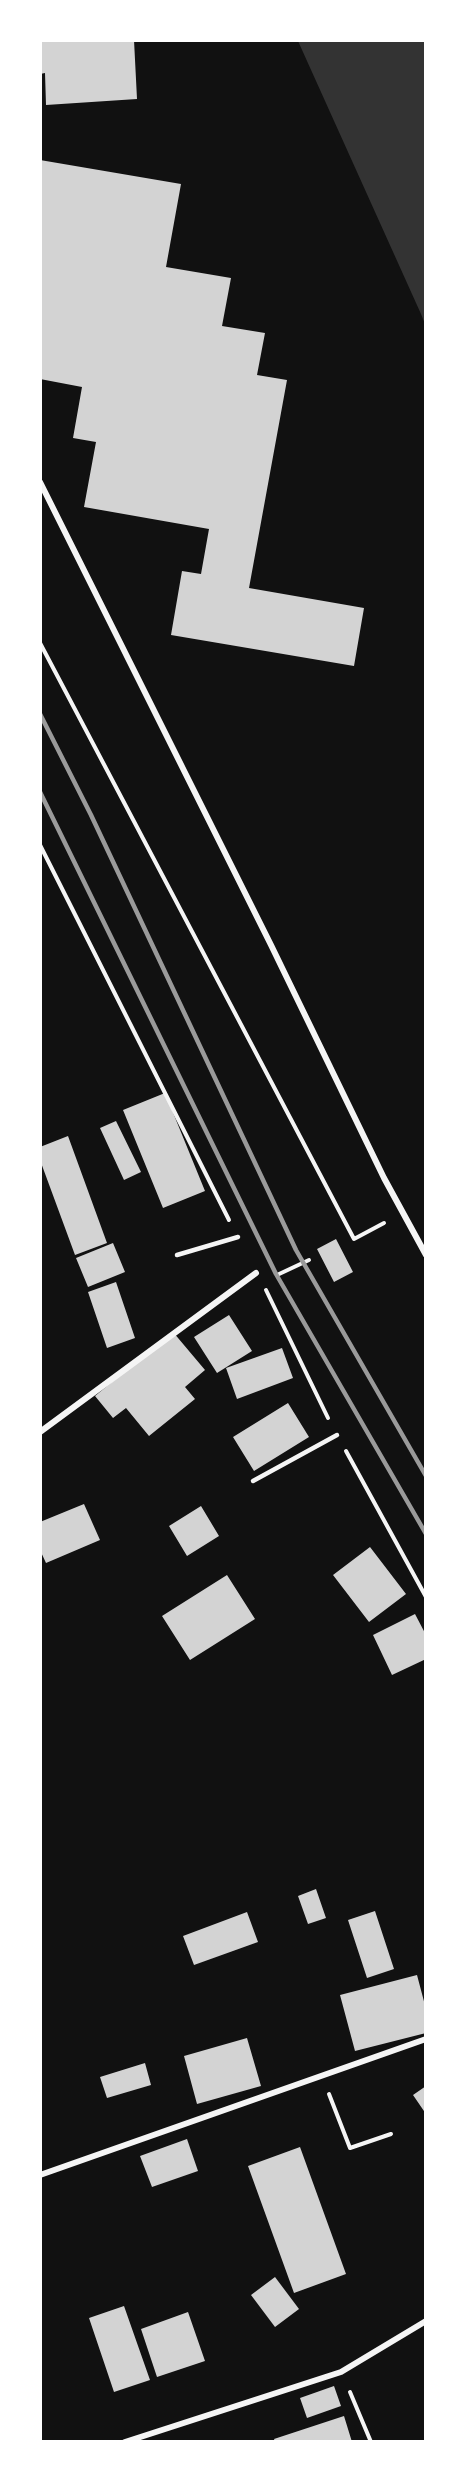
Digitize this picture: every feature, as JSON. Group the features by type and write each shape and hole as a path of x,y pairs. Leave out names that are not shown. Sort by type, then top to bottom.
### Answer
{"street":[{"path":"40,482 403,1214 426,1256"},
{"path":"40,1432 256,1273"},
{"path":"40,2175 426,2039"},
{"path":"125,2442 341,2372 426,2321"}],"lane":[{"path":"177,1255 238,1237"},
{"path":"254,1481 337,1435"}],"path":[{"path":"40,643 354,1239 403,1214"},
{"path":"40,845 238,1237"},
{"path":"271,1278 309,1260"},
{"path":"322,2077 350,2148 392,2134"},
{"path":"341,2372 371,2442"}],"shaded area":[{"path":"298,41 425,41 425,324 421,314"}],"building":[{"path":"40,40 134,40 137,99 46,105 45,73 40,74"},
{"path":"40,160 181,184 166,267 231,278 222,326 265,333 257,375 287,380 249,588 364,608 354,666 171,635 182,571 201,574 209,529 84,507 96,442 73,438 82,387 40,379"},
{"path":"165,1093 205,1191 163,1208 123,1110"},
{"path":"116,1121 141,1172 124,1180 100,1128"},
{"path":"68,1136 107,1243 75,1255 40,1160 40,1147"},
{"path":"336,1239 353,1272 334,1282 317,1249"},
{"path":"113,1243 125,1272 88,1287 76,1258"},
{"path":"116,1282 135,1338 107,1348 88,1292"},
{"path":"229,1315 252,1351 217,1373 194,1337"},
{"path":"173,1332 205,1370 185,1387 195,1399 149,1436 126,1408 113,1418 95,1396"},
{"path":"282,1348 293,1378 237,1399 226,1368"},
{"path":"288,1403 309,1437 254,1471 233,1437"},
{"path":"84,1504 100,1540 46,1563 40,1550 40,1522"},
{"path":"201,1506 219,1536 187,1556 169,1526"},
{"path":"370,1547 406,1594 369,1622 333,1575"},
{"path":"227,1575 255,1619 190,1660 162,1616"},
{"path":"415,1614 426,1635 426,1659 392,1675 373,1635"},
{"path":"316,1889 326,1918 308,1924 298,1896"},
{"path":"375,1911 394,1969 367,1978 348,1920"},
{"path":"247,1912 258,1942 194,1965 183,1936"},
{"path":"417,1975 426,2009 426,2033 355,2051 340,1995"},
{"path":"247,2038 261,2086 197,2104 184,2056"},
{"path":"145,2063 151,2085 107,2098 100,2077"},
{"path":"426,2086 426,2114 413,2095"},
{"path":"187,2139 198,2171 152,2187 140,2156"},
{"path":"300,2147 346,2274 294,2293 248,2166"},
{"path":"275,2277 299,2309 275,2327 251,2295"},
{"path":"124,2306 150,2380 114,2392 89,2318"},
{"path":"188,2312 205,2361 157,2377 141,2329"},
{"path":"334,2386 341,2406 307,2418 300,2398"},
{"path":"344,2416 352,2442 275,2442 274,2439"}],"railway":[{"path":"40,714 91,815 296,1250 426,1476"},
{"path":"40,792 276,1274 426,1534"}]}
